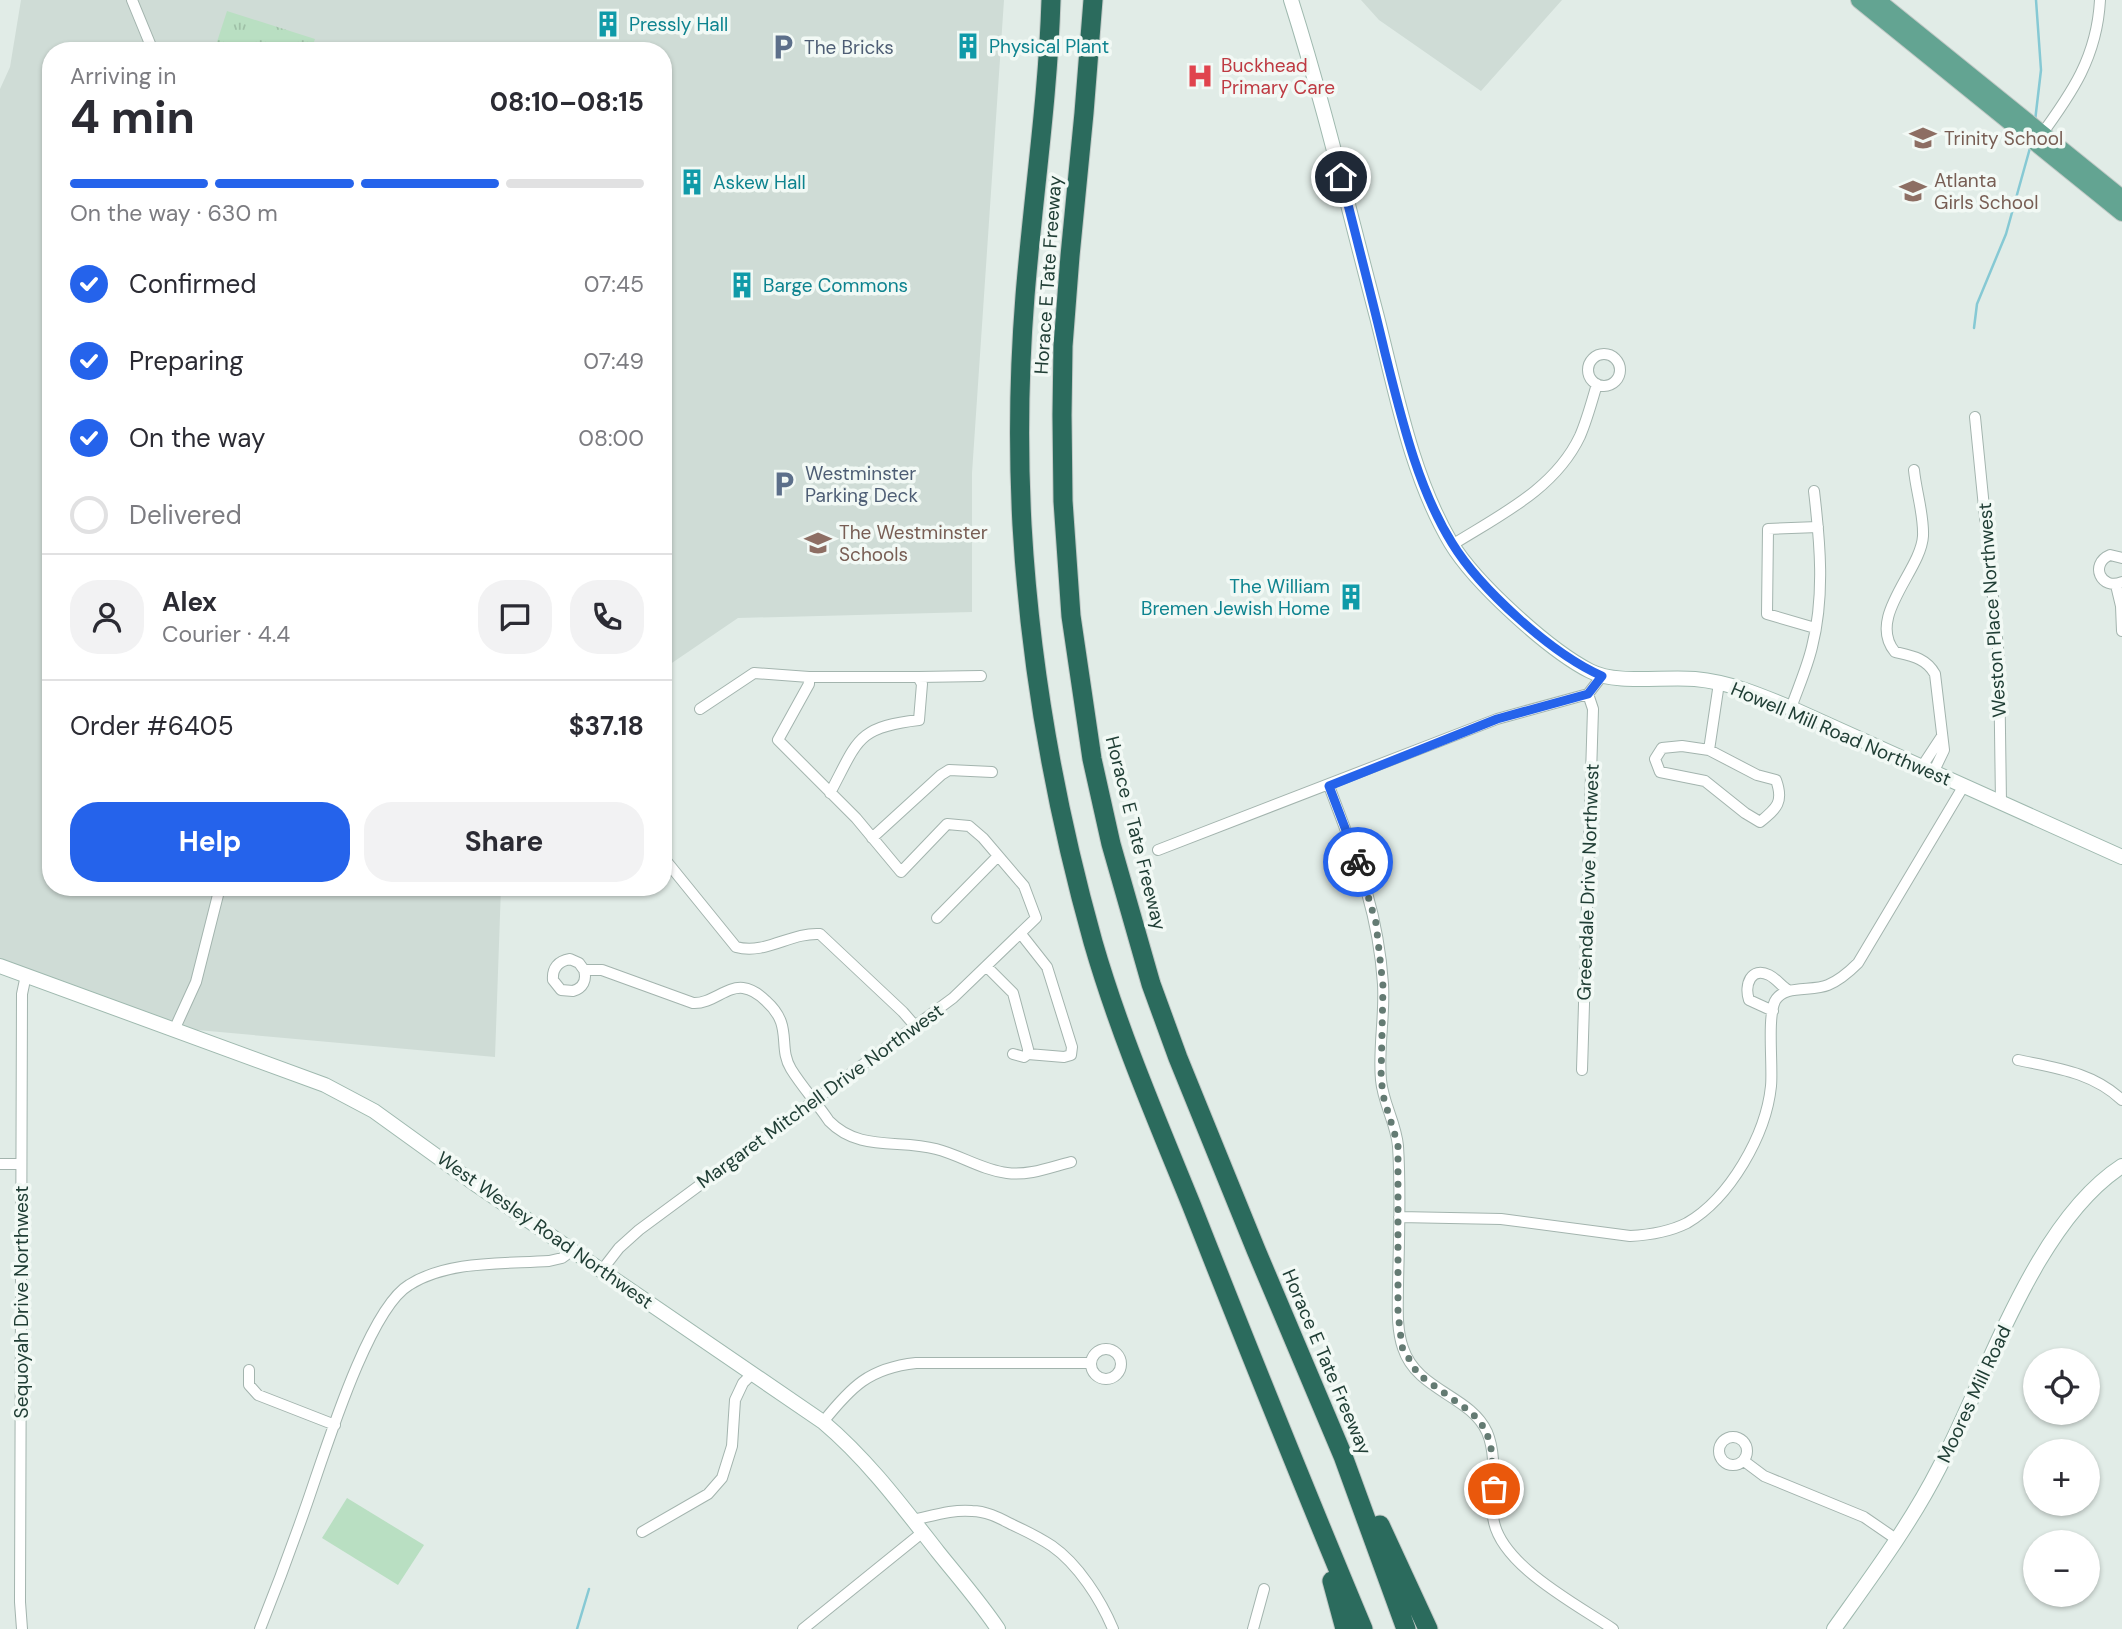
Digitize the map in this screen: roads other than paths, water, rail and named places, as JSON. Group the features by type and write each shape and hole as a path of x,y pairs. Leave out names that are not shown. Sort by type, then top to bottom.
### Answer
{"highway":[{"name":"Horace E Tate Freeway","path":"1051,0 1050,47 1025,299 1021,451 1022,520 1030,622 1050,761 1083,902 1119,1023 1363,1629"},
{"name":"Horace E Tate Freeway","path":"1093,0 1069,269 1062,415 1063,501 1070,605 1092,759 1111,844 1155,996 1256,1250 1343,1456 1406,1629"},
{"path":"1343,1456 1377,1519 1429,1629"},
{"path":"1318,1522 1345,1629"}],"main road":[{"path":"1858,0 2122,198"},
{"path":"1877,0 2039,138 2122,213"}],"street":[{"path":"132,0 149,42"},
{"name":"Howell Mill Road Northwest","path":"1291,0 1323,102 1405,426 1425,487 1452,545 1482,582 1521,620 1566,655 1602,676 1691,678 1756,693 1927,771 2121,852"},
{"path":"2039,138 2074,88 2087,63 2097,31 2100,0"},
{"path":"1452,545 1532,495 1556,472 1579,438 1597,384"},
{"name":"Weston Place Northwest","path":"1975,417 1999,657 2001,803"},
{"path":"1914,470 1923,536 1917,555 1888,613 1888,639 1895,652 1922,659 1936,674 1942,736 1927,771"},
{"path":"1791,708 1813,646 1820,594 1814,491"},
{"path":"1815,628 1767,614 1768,529 1818,527"},
{"path":"2122,558 2110,555 2098,567 2098,573 2105,583 2119,583 2122,631"},
{"path":"699,709 754,673 809,677 981,676"},
{"path":"1158,850 1497,719 1588,694 1602,676"},
{"path":"809,677 809,684 778,740 901,872 947,824 969,826 999,856 937,918"},
{"path":"830,793 858,741 870,731 889,723 919,720 922,684 918,677"},
{"path":"1709,750 1719,683"},
{"name":"Greendale Drive Northwest","path":"1582,1070 1593,709 1588,694"},
{"path":"1682,746 1709,750 1758,775 1776,780 1780,792 1776,809 1760,822 1705,781 1660,772 1655,759 1662,748 1682,746"},
{"path":"872,838 949,770 992,772"},
{"path":"1329,786 1363,876 1376,923 1383,986 1381,1079 1398,1145 1398,1313 1402,1347 1418,1374 1481,1422 1491,1448 1493,1524 1506,1548 1534,1575 1613,1629"},
{"path":"1773,1011 1749,1000 1746,991 1749,980 1757,974 1767,974 1788,990 1809,990 1844,976 1858,963 1963,786"},
{"name":"Margaret Mitchell Drive Northwest","path":"602,1270 619,1248 639,1230 814,1099 916,1027 953,998 1021,934 1036,918 1024,886 999,856"},
{"path":"672,868 736,947 746,950 760,949 810,933 820,934 916,1027"},
{"path":"175,1028 196,982 218,896"},
{"path":"1013,1054 1024,1057 1028,1054 1064,1057 1071,1055 1072,1047 1046,967 1021,934"},
{"name":"West Wesley Road Northwest","path":"0,967 175,1028 347,1094 374,1111 823,1422 864,1460 998,1629"},
{"path":"987,967 1013,993 1027,1041 1028,1054"},
{"path":"584,970 602,970 693,1003 704,1003 729,990 743,988 760,995 775,1008 783,1026 786,1057 791,1068 836,1128 865,1142 933,1148 987,1169 1007,1173 1031,1172 1071,1162"},
{"name":"Sequoyah Drive Northwest","path":"22,1629 22,994 26,975"},
{"path":"1399,1217 1501,1219 1630,1236 1661,1233 1688,1222 1722,1193 1759,1133 1771,1086 1773,1011 1777,999 1788,990"},
{"path":"2018,1060 2081,1073 2097,1080 2122,1100"},
{"path":"0,1164 21,1164"},
{"name":"Moores Mill Road","path":"1834,1629 1938,1472 2013,1312 2046,1251 2087,1194 2122,1166"},
{"path":"260,1629 349,1388 392,1299 406,1286 423,1277 448,1270 550,1261 562,1258 573,1250"},
{"path":"823,1422 856,1384 875,1372 895,1365 1091,1363"},
{"path":"249,1370 249,1385 258,1395 335,1425"},
{"path":"642,1532 716,1487 722,1478 732,1446 738,1390 752,1374"},
{"path":"1744,1461 1764,1476 1864,1517 1896,1539"},
{"path":"913,1520 962,1510 976,1511 996,1516 1027,1532 1052,1546 1074,1567 1113,1629"},
{"path":"803,1629 923,1532"},
{"path":"1253,1629 1264,1589"}],"waterway":[{"path":"2035,121 2041,70 2036,0"},
{"path":"1974,328 1977,304 2006,234 2030,148"},
{"path":"577,1629 589,1589"}],"place":[{"name":"Pressly Hall","path":"608,24"},
{"name":"Physical Plant","path":"968,46"},
{"name":"The Bricks","path":"783,47"},
{"name":"Buckhead Primary Care","path":"1200,76"},
{"name":"Trinity School","path":"1923,138"},
{"name":"Askew Hall","path":"692,182"},
{"name":"Atlanta Girls School","path":"1913,191"},
{"name":"Barge Commons","path":"742,285"},
{"name":"Westminster Parking Deck","path":"784,484"},
{"name":"The Westminster Schools","path":"818,543"},
{"name":"The William Bremen Jewish Home","path":"1351,597"}]}
